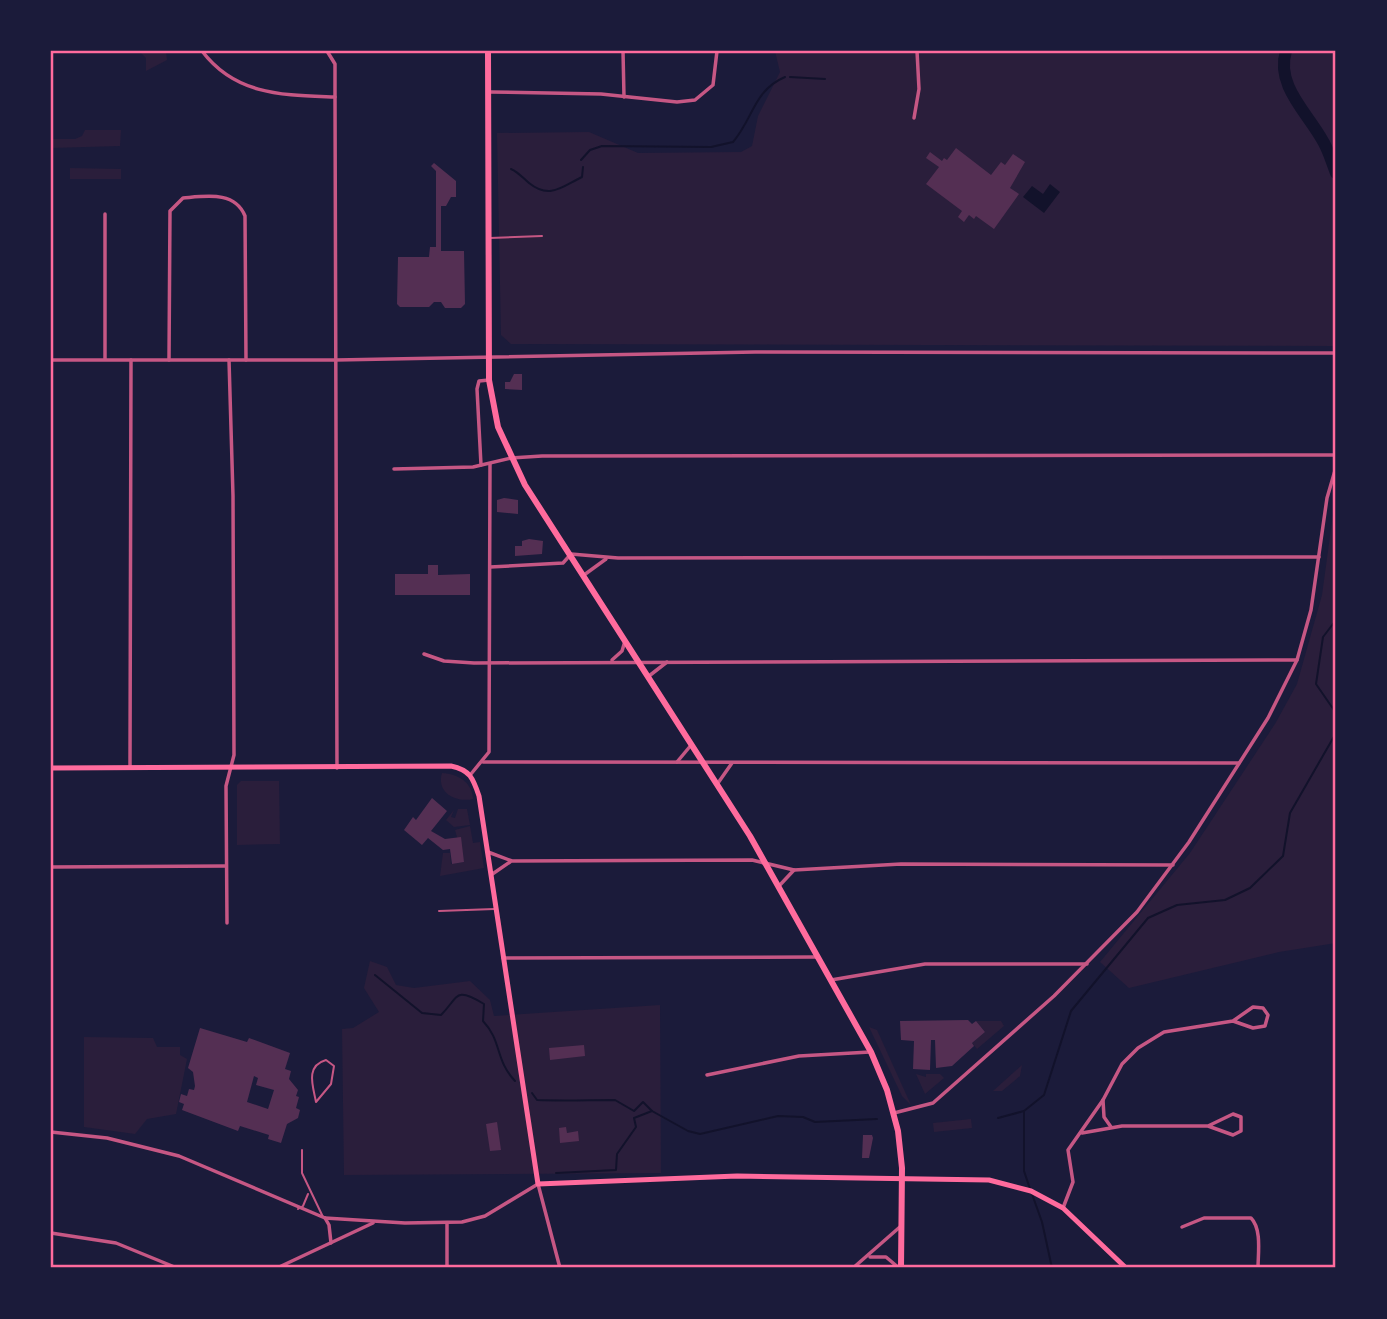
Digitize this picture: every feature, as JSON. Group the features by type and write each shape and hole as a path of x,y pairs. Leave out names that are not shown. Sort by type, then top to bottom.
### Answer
{"highway":[{"path":"488,51 489,380 498,428 511,458 766,862 870,1052 894,1113 902,1178 900,1268"}],"main road":[{"path":"51,768 451,766 471,774 480,796 538,1184 737,1176 965,1178 1006,1184 1060,1206 1126,1268"}],"street":[{"path":"202,51 223,73 251,89 280,96 335,97"},
{"path":"327,51 335,64 337,768"},
{"path":"623,51 624,97"},
{"path":"488,92 591,93 664,102 695,100 713,85 717,51"},
{"path":"914,118 919,89 917,51"},
{"path":"169,360 170,211 183,198 209,197 233,199 241,205 245,216 246,360"},
{"path":"105,214 105,360"},
{"path":"51,360 335,360 755,352 1336,353"},
{"path":"130,768 131,360"},
{"path":"228,923 226,786 234,755 233,496 229,360"},
{"path":"481,466 477,389 479,381 489,380"},
{"path":"394,469 481,466 511,458 1336,455"},
{"path":"471,774 489,752 489,463"},
{"path":"894,1113 933,1103 1087,964 1137,912 1173,865 1275,707 1297,660 1311,610 1327,498 1336,467"},
{"path":"490,566 563,563 571,554 608,557 1319,557"},
{"path":"584,575 608,557"},
{"path":"611,661 621,652 626,639"},
{"path":"424,654 444,661 490,662 1297,660"},
{"path":"649,676 668,661"},
{"path":"675,763 693,743"},
{"path":"482,762 1239,763"},
{"path":"718,783 732,763"},
{"path":"488,852 512,861 766,862 794,870 901,864 1173,865"},
{"path":"491,875 512,861"},
{"path":"51,867 226,866"},
{"path":"779,886 794,870"},
{"path":"503,958 818,957"},
{"path":"831,980 925,964 1087,964"},
{"path":"1060,1206 1073,1182 1068,1150 1103,1100 1122,1064 1149,1040 1177,1029 1233,1021 1258,1028 1265,1026 1268,1015 1263,1008 1253,1007 1233,1021"},
{"path":"707,1075 799,1056 870,1052"},
{"path":"1103,1100 1104,1117 1111,1127"},
{"path":"1080,1133 1111,1127 1208,1126 1233,1135 1241,1131 1243,1123 1241,1117 1233,1114 1208,1126"},
{"path":"51,1132 107,1138 169,1152 214,1169 298,1209 325,1218 447,1223 485,1216 538,1184 560,1268"},
{"path":"325,1218 329,1225 331,1243"},
{"path":"1182,1227 1204,1218 1251,1219 1256,1223 1258,1268"},
{"path":"277,1268 376,1222"},
{"path":"447,1223 447,1268"},
{"path":"853,1268 901,1226"},
{"path":"51,1233 116,1243 177,1268"},
{"path":"868,1257 886,1257 900,1268"}],"lane":[{"path":"489,238 542,236"},
{"path":"439,911 496,909"},
{"path":"326,1060 334,1066 334,1078 316,1102 312,1072 316,1064 326,1060"},
{"path":"302,1150 300,1165 309,1191 325,1218"},
{"path":"298,1209 307,1200 309,1191"}],"shaded area":[{"path":"139,51 166,51 167,60 146,71 146,58"},
{"path":"775,51 1336,51 1336,346 511,344 501,335 497,133 589,132 638,153 741,152 752,146 758,116 780,72"},
{"path":"85,130 121,130 120,146 51,148 51,139 75,139 82,136"},
{"path":"70,168 121,169 121,179 70,179"},
{"path":"1050,184 1060,192 1044,213 1023,197 1032,186 1043,194"},
{"path":"1336,492 1336,943 1279,952 1129,988 1100,962 1190,853 1275,724 1297,684 1322,595"},
{"path":"442,773 463,780 470,788 473,799 454,798 449,795 442,786"},
{"path":"241,781 279,781 280,844 237,845 237,785"},
{"path":"458,809 467,809 470,825 454,827 446,820 454,810 451,817 455,818"},
{"path":"470,826 473,843 480,842 484,868 440,876 443,853 450,853 451,864 464,862 455,830"},
{"path":"370,961 387,967 396,985 414,988 470,981 490,1000 494,1016 660,1005 661,1173 344,1175 342,1029 353,1028 379,1012 364,988"},
{"path":"976,1021 1001,1021 1004,1026 977,1049 972,1043 985,1032"},
{"path":"869,1027 877,1030 911,1105 902,1096"},
{"path":"84,1037 153,1038 157,1047 180,1047 180,1055 187,1059 176,1114 147,1119 135,1134 84,1127"},
{"path":"1022,1065 1020,1076 1002,1091 993,1091"},
{"path":"916,1074 926,1077 926,1074 940,1074 944,1078 925,1094"},
{"path":"971,1119 972,1128 934,1132 933,1123"}],"building":[{"path":"956,148 991,175 1001,162 1005,165 1013,154 1025,162 1010,188 1019,194 994,229 976,216 974,219 969,215 964,222 958,217 962,211 926,184 939,167 926,158 930,152 942,161 944,158 947,160"},
{"path":"434,163 456,181 456,197 451,197 446,206 441,206 441,251 464,251 465,304 461,308 445,308 441,302 434,302 429,307 400,307 397,304 398,257 429,257 430,247 436,247 436,171 431,166"},
{"path":"514,374 522,374 522,390 505,389 505,382 510,382"},
{"path":"497,500 518,500 518,514 497,512"},
{"path":"522,541 543,541 542,554 515,556 515,546 522,546"},
{"path":"428,565 438,565 438,575 470,574 470,595 395,595 395,574 428,574"},
{"path":"432,798 447,811 431,831 445,839 461,837 464,862 452,864 450,849 443,850 428,838 422,845 404,830 413,817 416,820"},
{"path":"968,1020 972,1024 976,1021 985,1032 952,1066 936,1068 935,1040 931,1040 930,1070 913,1069 914,1041 901,1040 900,1021"},
{"path":"200,1028 247,1042 249,1038 290,1053 285,1069 291,1071 289,1079 298,1090 298,1118 287,1124 281,1143 268,1139 269,1135 240,1126 238,1131 182,1110 184,1104 179,1102 181,1094 187,1096 189,1089 194,1090 195,1086 193,1072 188,1068","holes":["254,1076 258,1078 256,1085 274,1090 268,1109 247,1102"]},
{"path":"584,1045 585,1056 550,1060 549,1048"},
{"path":"497,1122 501,1150 490,1151 486,1124"},
{"path":"566,1127 567,1133 578,1131 579,1141 560,1143 559,1128"},
{"path":"863,1135 872,1135 873,1138 869,1158 862,1158"}],"waterway":[{"path":"1286,51 1284,64 1289,88 1318,132 1336,173"},
{"path":"581,160 590,150 602,146 711,147 733,142 760,97 785,77"},
{"path":"790,77 825,79"},
{"path":"511,169 537,188 550,191 582,177 583,167"},
{"path":"1336,620 1323,637 1316,684 1336,713"},
{"path":"1030,1189 1024,1171 1024,1111 1044,1095 1071,1011 1148,918 1177,905 1225,900 1250,888 1283,856 1290,813 1336,733"},
{"path":"375,975 422,1013 441,1015 462,995 484,1004 483,1021 493,1036 504,1066 515,1081"},
{"path":"532,1093 537,1100 615,1100 634,1111 643,1102 652,1111"},
{"path":"556,1173 616,1170 617,1154 636,1127 634,1118 652,1111 688,1131 700,1134 778,1116 803,1117 815,1122 877,1119"},
{"path":"998,1118 1024,1111"},
{"path":"1032,1194 1042,1222 1052,1268"}]}
